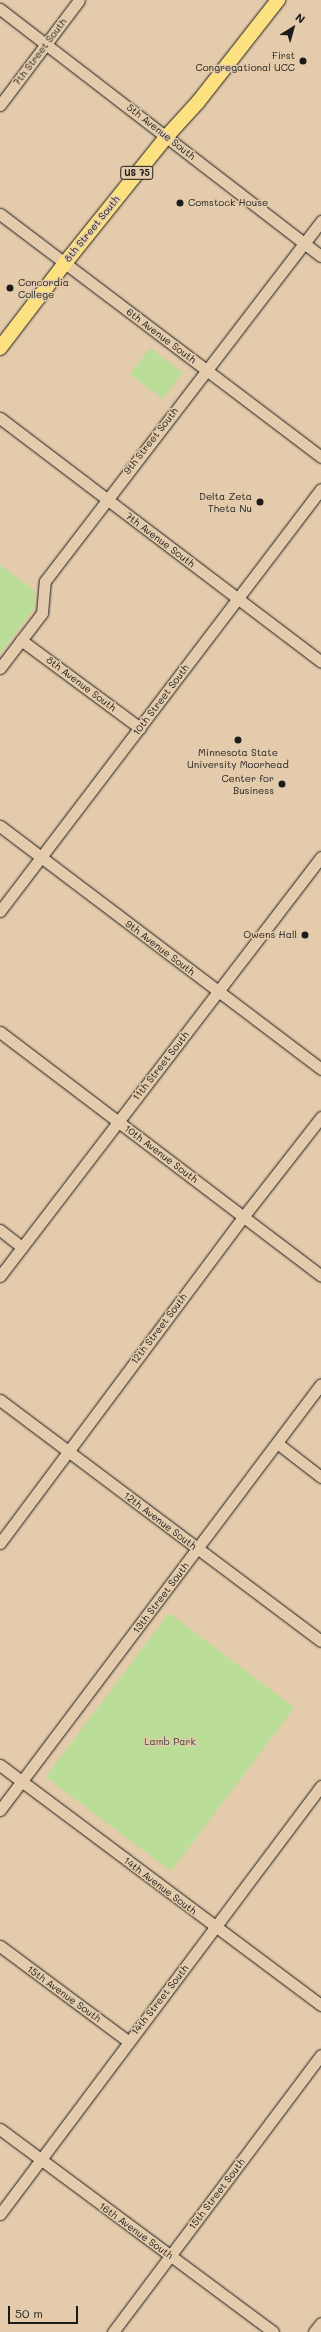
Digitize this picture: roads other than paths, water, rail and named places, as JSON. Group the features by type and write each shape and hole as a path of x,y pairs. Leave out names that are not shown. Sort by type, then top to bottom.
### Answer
{"main road":[{"name":"8th Street South","path":"0,348 167,136 198,102 278,0"}],"street":[{"name":"7th Street South","path":"0,105 79,0"},
{"name":"5th Avenue South","path":"0,9 321,256"},
{"name":"6th Avenue South","path":"0,214 321,457"},
{"name":"9th Street South","path":"0,668 42,613 46,581 106,499 321,221"},
{"name":"7th Avenue South","path":"0,418 321,662"},
{"name":"10th Street South","path":"0,911 321,489"},
{"name":"8th Avenue South","path":"21,640 140,728"},
{"name":"9th Avenue South","path":"0,826 321,1069"},
{"name":"11th Street South","path":"0,1276 321,857"},
{"name":"10th Avenue South","path":"0,1032 321,1276"},
{"name":"12th Street South","path":"0,1543 243,1217 321,1117"},
{"path":"0,1230 22,1246"},
{"name":"13th Street South","path":"0,1810 321,1384"},
{"name":"12th Avenue South","path":"0,1400 321,1641"},
{"path":"277,1443 321,1477"},
{"name":"14th Avenue South","path":"0,1766 321,2005"},
{"name":"14th Street South","path":"0,2214 41,2161 128,2041 216,1928 321,1786"},
{"name":"15th Avenue South","path":"0,1946 128,2041"},
{"name":"15th Street South","path":"113,2332 321,2056"},
{"name":"16th Avenue South","path":"0,2129 41,2161 273,2332"},
{"path":"314,2332 321,2322"}],"place":[{"name":"First Congregational UCC","path":"303,61"},
{"name":"Comstock House","path":"180,203"},
{"name":"Concordia College","path":"10,288"},
{"name":"Delta Zeta Theta Nu","path":"260,502"},
{"name":"Minnesota State University Moorhead","path":"238,740"},
{"name":"Center for Business","path":"282,784"},
{"name":"Owens Hall","path":"305,935"}],"park label":[{"name":"Lamb Park","path":"170,1742"}]}
